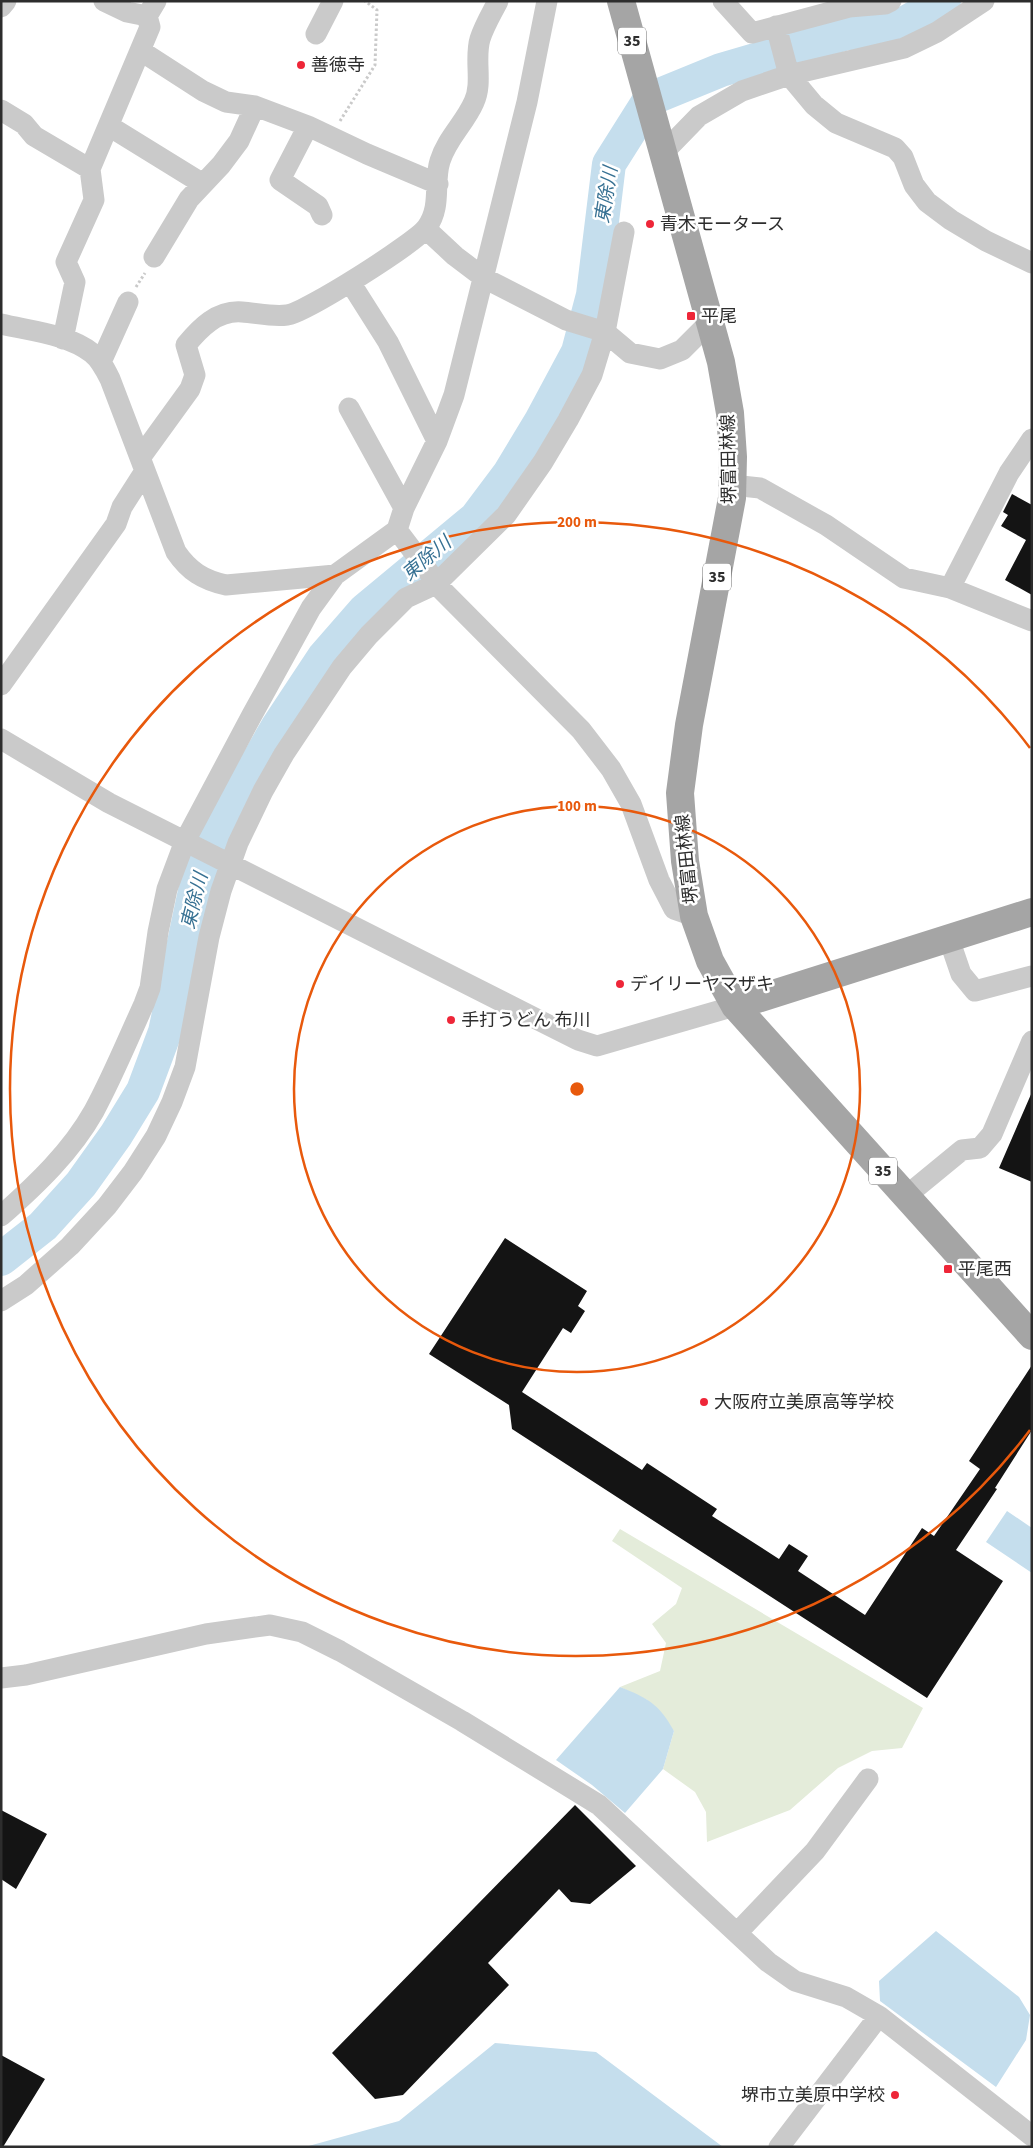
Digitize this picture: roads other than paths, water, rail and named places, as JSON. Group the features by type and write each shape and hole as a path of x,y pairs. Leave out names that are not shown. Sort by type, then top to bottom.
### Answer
{"main road":[{"name":"堺富田林線","path":"621,1 721,362 730,413 732,498 689,725 680,792 685,862 694,916 710,961 735,1006 1032,1336"},
{"path":"735,1006 1032,912"}],"street":[{"path":"1,8 6,1"},
{"path":"63,339 75,282 66,262 94,200 90,169 150,27 152,9 127,12 104,1"},
{"path":"316,34 333,1"},
{"path":"314,320 426,229 436,207 439,162 447,144 474,103 478,92 480,39 498,1"},
{"path":"1,1216 46,1174 93,1112 150,988 158,932 167,889 252,715 311,608 335,575 399,535 404,508 437,441 454,395 527,102 547,1"},
{"path":"723,1 752,33 849,7 885,4 891,1"},
{"path":"662,148 699,116 742,91 789,75 904,48 937,32 984,1"},
{"path":"776,26 789,75 814,105 836,123 860,135 895,148 902,157 914,185 927,202 951,220 986,241 1032,263"},
{"path":"141,51 211,95 226,102 255,106 308,126 367,154 438,184"},
{"path":"154,257 189,198 221,165 239,140 255,106"},
{"path":"1,110 24,124 34,136 90,169"},
{"path":"109,126 203,184"},
{"path":"308,126 280,180 318,206 322,215"},
{"path":"426,229 455,256 484,278 566,320 604,332 630,353 660,359 682,350 709,323"},
{"path":"1,1301 26,1285 70,1246 107,1206 133,1172 156,1136 172,1102 185,1067 209,937 226,863 238,843 263,791 284,754 342,667 369,635 406,598 506,515 543,462 592,375 604,332 624,232"},
{"path":"354,288 388,342 437,441"},
{"path":"1,685 116,524 122,507 143,464 190,389 195,375 186,345 202,326 219,316 239,312 288,315 354,288"},
{"path":"101,362 128,302"},
{"path":"1,324 63,339 92,353 101,362 110,378 176,552 185,565 195,574 209,581 226,585 335,575"},
{"path":"349,408 404,508"},
{"path":"950,588 1009,473 1032,439"},
{"path":"732,485 760,488 826,525 904,578 950,588 1032,621"},
{"path":"399,535 432,578 582,730 611,770 631,804 659,880 674,909 694,916"},
{"path":"1,740 109,803 578,1040 597,1046 735,1006"},
{"path":"949,938 962,974 975,991 1032,976"},
{"path":"906,1196 962,1150 980,1148 992,1134 1032,1041"},
{"path":"1,1678 26,1675 206,1634 270,1624 302,1632 340,1650 462,1721 599,1805 768,1962 795,1981 846,1997 879,2016 1032,2136"},
{"path":"737,1933 815,1850 868,1779"},
{"path":"779,2147 879,2016"}],"water":[{"path":"1007,1511 1032,1528 1032,1573 986,1542"},
{"path":"620,1687 652,1703 663,1714 674,1731 663,1769 625,1813 592,1785 556,1760"},
{"path":"936,1931 1019,1997 1030,2015 1026,2040 996,2087 880,2001 879,1981"},
{"path":"495,2043 596,2052 723,2147 305,2147 399,2121"}],"waterway":[{"name":"東除川","path":"1,1259 43,1226 81,1184 116,1135 143,1091 165,1032 198,877 217,832 277,728 324,657 365,610 476,518 509,474 541,421 578,352 593,295 609,164 650,99 721,70 844,34 898,27 944,1"}],"place":[{"name":"善徳寺","path":"301,65"},
{"name":"青木モータース","path":"650,224"},
{"name":"平尾","path":"691,316"},
{"name":"デイリーヤマザキ","path":"620,984"},
{"name":"手打うどん 布川","path":"451,1020"},
{"name":"平尾西","path":"948,1269"},
{"name":"大阪府立美原高等学校","path":"704,1402"},
{"name":"堺市立美原中学校","path":"895,2095"}]}
